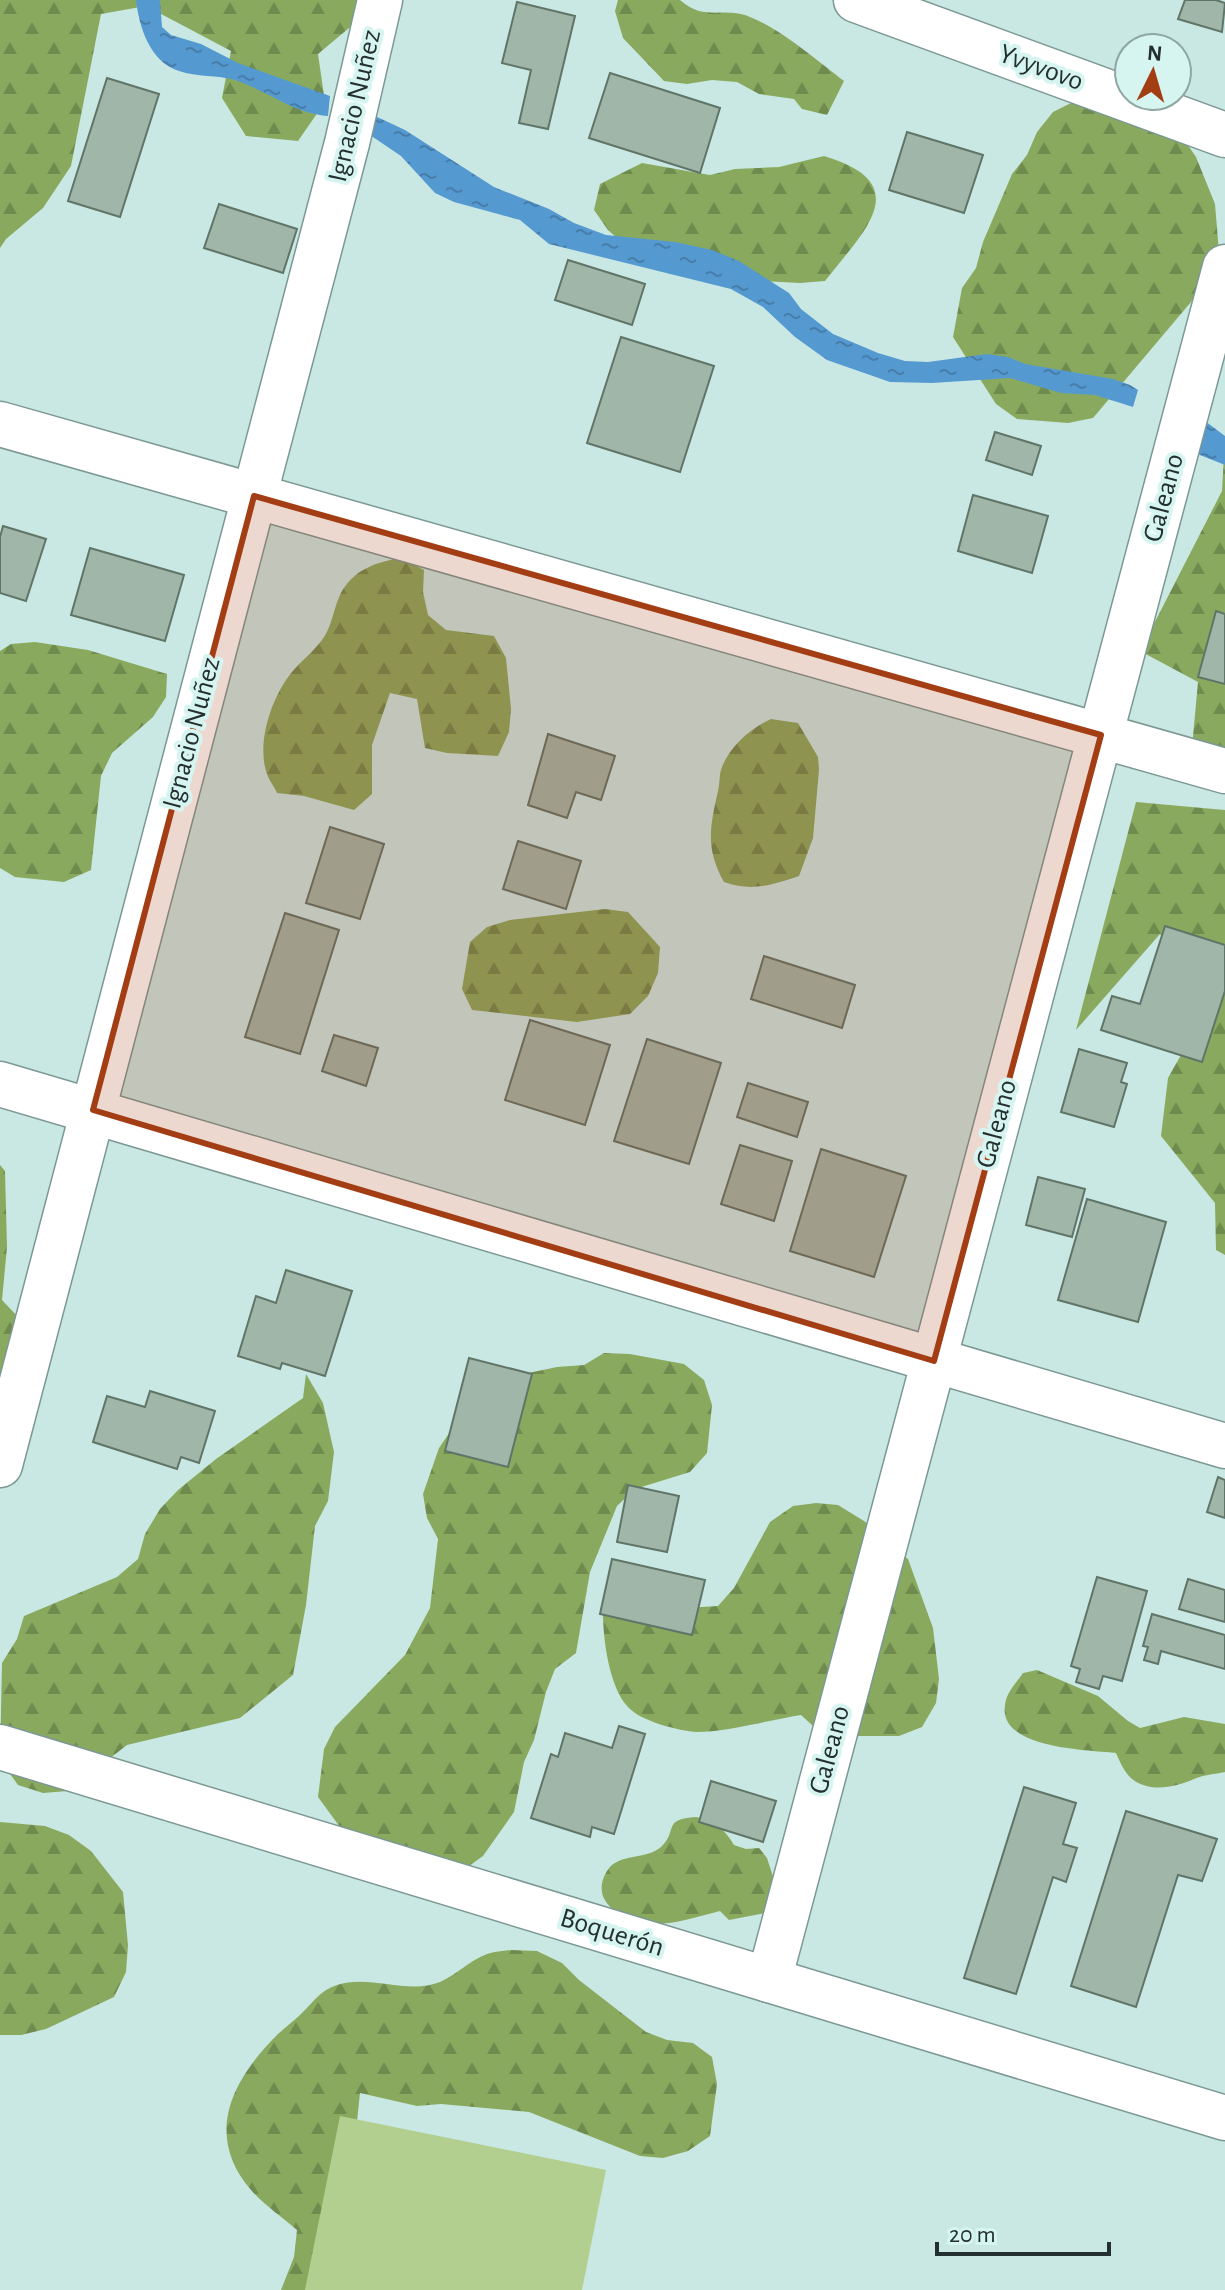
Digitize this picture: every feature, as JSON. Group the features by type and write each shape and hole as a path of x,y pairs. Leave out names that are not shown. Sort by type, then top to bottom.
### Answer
{"street":[{"name":"Ignacio Nuñez","path":"0,1465 347,143 380,0"},
{"name":"Yvyvovo","path":"856,0 1225,135"},
{"name":"Galeano","path":"769,1980 1225,267"},
{"path":"0,424 1225,771"},
{"path":"0,1084 1225,1446"},
{"name":"Boquerón","path":"0,1747 1225,2118"}],"highlighted area":[{"path":"254,496 1101,735 934,1361 93,1110"}],"green space":[{"path":"0,0 366,0 355,23 318,54 325,102 298,141 246,136 222,98 231,51 146,6 101,14 71,166 43,208 6,239 0,248"},
{"path":"618,0 680,0 697,10 750,17 787,37 844,81 827,115 802,109 794,99 759,94 737,82 712,80 687,84 664,81 623,38 615,11"},
{"path":"1075,101 1113,107 1113,112 1168,116 1196,157 1215,204 1219,252 1191,302 1093,418 1068,423 1017,419 996,404 953,337 962,288 976,268 983,242 1012,174 1053,112"},
{"path":"824,156 853,167 869,180 876,195 874,211 866,227 825,281 800,283 722,279 628,248 608,230 594,210 600,184 642,163 710,175 735,169 779,167"},
{"path":"1225,438 1225,779 1190,769 1198,682 1140,651 1222,491"},
{"path":"401,558 424,570 423,592 428,615 446,630 494,636 506,658 511,709 509,732 498,756 447,753 425,748 417,699 390,693 372,745 372,794 354,810 304,796 277,793 266,771 263,746 268,719 278,693 325,635 340,595 351,579 374,565"},
{"path":"35,642 88,650 167,674 166,697 153,717 112,753 101,776 91,870 64,882 15,877 0,868 0,651 11,644"},
{"path":"771,719 798,723 818,757 813,838 799,876 762,886 744,887 724,882 714,858 711,827 720,773 726,759 749,733"},
{"path":"1136,802 1225,810 1225,1255 1216,1250 1215,1203 1161,1136 1168,1078 1207,1009 1160,934 1076,1030"},
{"path":"605,909 628,912 660,947 658,973 648,996 630,1014 577,1022 472,1010 462,989 470,942 487,927 510,920"},
{"path":"0,1165 5,1171 7,1247 2,1300 45,1355 38,1406 0,1450"},
{"path":"604,1353 630,1354 684,1364 704,1380 712,1405 707,1453 690,1472 635,1489 617,1506 590,1572 576,1653 555,1669 534,1740 524,1762 514,1812 483,1856 462,1871 348,1838 318,1797 324,1749 335,1727 405,1655 430,1608 438,1539 427,1518 423,1494 439,1448 469,1404 509,1377 584,1365"},
{"path":"306,1374 323,1403 334,1452 328,1501 315,1526 306,1605 293,1675 240,1718 127,1745 68,1791 43,1793 18,1785 0,1760 2,1663 17,1639 24,1616 117,1577 138,1559 145,1534 160,1509 216,1459 303,1398"},
{"path":"816,1503 838,1505 864,1521 908,1559 933,1628 939,1679 936,1703 922,1727 899,1736 824,1736 801,1715 697,1732 650,1721 628,1707 612,1675 603,1613 718,1606 734,1588 770,1522 793,1506"},
{"path":"1037,1670 1098,1696 1140,1728 1184,1717 1225,1724 1225,1772 1169,1787 1151,1787 1128,1775 1116,1753 1047,1744 1015,1731 1007,1720 1005,1705 1009,1692 1023,1673"},
{"path":"696,1817 718,1826 734,1845 746,1849 759,1848 767,1858 778,1892 770,1912 729,1920 720,1911 659,1924 636,1921 615,1911 602,1894 602,1883 612,1865 656,1851 667,1840 675,1823"},
{"path":"0,1822 45,1826 69,1835 91,1851 123,1892 128,1945 126,1972 114,1997 46,2029 21,2035 0,2035"},
{"path":"537,1951 562,1963 646,2032 667,2040 693,2043 712,2057 717,2084 710,2136 688,2151 663,2158 640,2156 529,2112 441,2104 417,2106 360,2093 339,2290 281,2290 294,2257 297,2230 251,2190 237,2169 229,2148 227,2128 230,2108 248,2070 277,2035 321,1994 337,1985 362,1982 427,1985 446,1979 490,1953"},
{"path":"340,2116 606,2170 582,2290 305,2290"}],"water":[{"path":"136,0 160,0 162,27 171,35 330,96 328,116 303,111 235,80 186,73 169,66 153,52 148,42"},
{"path":"373,115 405,130 494,187 549,209 574,223 606,235 675,242 712,250 739,261 789,293 801,309 833,334 878,353 905,361 928,362 987,354 1008,357 1025,364 1113,379 1138,390 1133,407 1095,395 1061,393 1010,378 890,382 827,360 795,337 763,307 731,289 549,244 520,220 454,202 435,193 401,156 367,133"},
{"path":"1201,418 1225,436 1225,465 1190,451"}],"building":[{"path":"1185,0 1225,3 1222,32 1178,19"},
{"path":"517,2 575,16 548,129 519,123 531,70 502,63"},
{"path":"610,73 720,108 700,173 589,138"},
{"path":"107,78 159,94 120,217 68,201"},
{"path":"907,132 983,155 964,213 889,190"},
{"path":"219,204 297,229 283,273 204,248"},
{"path":"568,260 645,284 632,325 555,300"},
{"path":"621,337 714,366 680,472 587,443"},
{"path":"995,432 1041,446 1032,475 986,460"},
{"path":"973,495 1048,516 1032,573 958,551"},
{"path":"3,526 46,539 26,601 0,593 0,537"},
{"path":"90,548 184,575 165,641 71,615"},
{"path":"1216,611 1225,614 1225,684 1198,677"},
{"path":"548,734 615,756 601,800 576,792 567,818 528,805"},
{"path":"330,827 384,844 360,919 306,903"},
{"path":"518,841 581,861 566,909 503,889"},
{"path":"285,913 339,930 300,1054 245,1037"},
{"path":"1165,926 1225,945 1225,991 1202,1062 1101,1030 1112,996 1140,1004"},
{"path":"764,956 855,985 842,1028 751,999"},
{"path":"530,1020 610,1045 585,1125 505,1100"},
{"path":"334,1035 378,1048 366,1086 322,1071"},
{"path":"647,1039 721,1063 689,1164 614,1141"},
{"path":"1079,1049 1127,1063 1121,1082 1127,1084 1114,1127 1061,1112"},
{"path":"748,1083 808,1102 797,1137 737,1117"},
{"path":"740,1145 792,1161 774,1221 721,1204"},
{"path":"821,1149 906,1176 874,1277 790,1251"},
{"path":"1038,1177 1085,1189 1072,1237 1026,1225"},
{"path":"1087,1199 1166,1222 1138,1322 1058,1300"},
{"path":"286,1270 352,1291 325,1376 282,1363 280,1369 238,1356 256,1296 276,1303"},
{"path":"469,1358 532,1374 508,1467 445,1451"},
{"path":"150,1391 215,1411 199,1463 181,1457 177,1469 93,1442 107,1396 145,1407"},
{"path":"1218,1477 1225,1480 1225,1518 1207,1512"},
{"path":"628,1485 679,1496 667,1552 617,1542"},
{"path":"612,1559 705,1580 692,1635 600,1614"},
{"path":"1097,1577 1147,1591 1122,1681 1103,1676 1099,1689 1076,1682 1080,1669 1071,1666"},
{"path":"1188,1579 1225,1590 1225,1622 1179,1609"},
{"path":"1152,1614 1225,1635 1225,1669 1161,1651 1158,1664 1144,1660 1148,1647 1143,1646"},
{"path":"619,1726 645,1734 614,1834 592,1827 590,1837 531,1818 551,1754 558,1757 565,1733 612,1748"},
{"path":"711,1781 776,1801 763,1842 699,1822"},
{"path":"1024,1787 1076,1803 1063,1844 1077,1848 1066,1882 1053,1877 1016,1994 964,1978"},
{"path":"1126,1811 1217,1839 1202,1881 1178,1875 1136,2007 1071,1986"}]}
